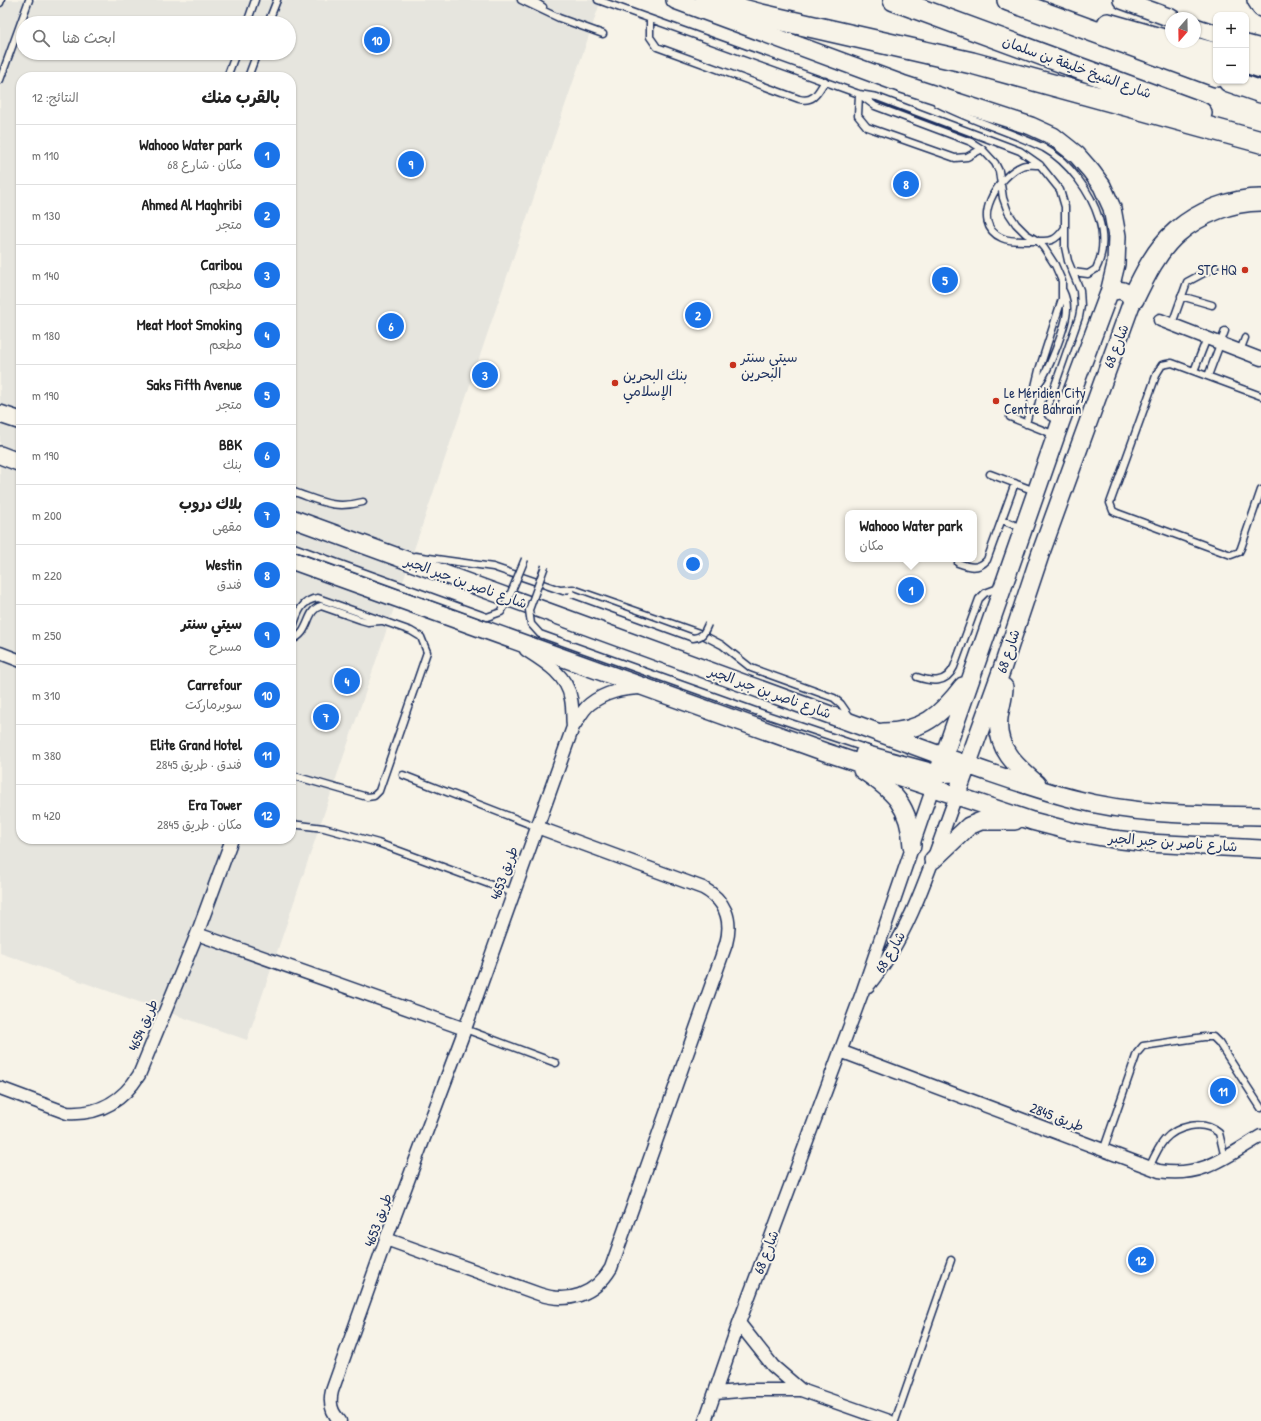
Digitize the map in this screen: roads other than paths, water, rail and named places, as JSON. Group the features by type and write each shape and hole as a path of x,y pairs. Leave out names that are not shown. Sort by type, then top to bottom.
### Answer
{"highway":[{"path":"706,0 761,15 972,63 1261,142"},
{"name":"شارع الشيخ خليفة بن سلمان","path":"894,0 1261,135"},
{"path":"1008,0 1213,75"},
{"path":"1029,0 1165,40"},
{"path":"1194,48 1213,53"},
{"path":"1249,63 1261,66"},
{"path":"1238,84 1261,92"},
{"path":"1133,299 1156,258 1176,233 1198,218 1223,206 1244,200 1261,200"}],"main road":[{"name":"شارع 68","path":"675,0 902,84 1032,126 1053,136 1077,155 1092,171 1102,186 1112,208 1117,236 1116,264 1109,293 1058,428 935,780"},
{"path":"1122,0 1165,16"},
{"path":"1256,0 1261,8"},
{"path":"1201,29 1213,33"},
{"path":"1249,45 1261,48"},
{"path":"1109,293 1115,289 1123,290 1133,299"},
{"name":"شارع 68","path":"956,796 1002,670 1040,555 1133,299"},
{"path":"0,414 16,419"},
{"path":"0,455 16,461"},
{"name":"شارع ناصر بن جبر الجبر","path":"296,520 967,765 1045,790 1075,799 1141,811 1195,815 1261,816"},
{"name":"شارع ناصر بن جبر الجبر","path":"296,562 825,752 843,758 935,780 956,796 1032,821 1074,832 1113,839 1148,843 1261,849"},
{"path":"1002,670 1004,690 999,718 1000,738 1006,753 1015,766 1045,790"},
{"path":"878,732 894,732 910,729 925,723 950,703 972,674"},
{"path":"825,752 854,753 883,758 935,780 953,773 967,765"},
{"path":"843,758 880,782 901,802 908,816 912,831 912,846"},
{"path":"933,860 960,833 975,823 988,820 1032,821"}],"street":[{"path":"1160,320 1261,359"},
{"name":"طريق 4653","path":"507,638 554,668 571,698 573,727"},
{"path":"0,653 16,659"},
{"name":"طريق 4653","path":"340,1421 335,1415 330,1404 332,1391 386,1239 465,1029 573,727 589,705 608,694 623,689 646,688"},
{"name":"شارع 68","path":"705,1421 716,1393 739,1323 862,993 935,780"},
{"name":"شارع 68","path":"862,993 890,957 933,860 956,796"},
{"path":"386,1239 539,1294 557,1299 576,1297 593,1289 606,1276 611,1268 726,944 729,919 722,904 713,894 702,888 537,827"},
{"name":"طريق 4654","path":"0,1088 67,1113 77,1114 98,1110 117,1101 125,1094 139,1075 197,934 230,844"},
{"path":"197,934 465,1029"},
{"name":"طريق 2845","path":"840,1051 1102,1151 1149,1168 1171,1173 1191,1172 1209,1167 1261,1136"},
{"path":"739,1323 773,1366 801,1390"},
{"path":"716,1393 767,1389 801,1390 889,1421"}],"lane":[{"path":"23,16 29,0"},
{"path":"249,16 255,0"},
{"path":"271,16 277,0"},
{"path":"521,0 559,18 603,34"},
{"path":"532,0 559,18"},
{"path":"598,0 859,94 877,97 995,140 1020,151 1040,165 1060,190 1065,207 1065,247 1080,290 1079,317 1046,411 1058,428"},
{"path":"650,19 650,37 657,47 799,99 808,100 815,97 825,82"},
{"path":"0,80 2,69 16,33"},
{"path":"229,72 233,60"},
{"path":"250,72 254,60"},
{"path":"902,84 954,112 1045,149 1066,165 1095,206 1103,243 1103,253 1096,269 1088,274 1073,272"},
{"path":"859,94 875,106 971,142 982,148 995,163 999,172 1003,198 1008,212 1016,224 1026,234 1038,241 1049,255 1059,272 1067,302 1066,318 1046,373 1036,386"},
{"path":"859,94 858,116 867,127 955,158 967,157 982,148"},
{"path":"1040,165 1023,165 1004,177 988,206 987,218 991,230 1002,238 1008,240 1048,242 1058,237 1064,229"},
{"path":"1172,324 1185,286 1190,280 1215,267"},
{"path":"1026,424 1039,370 1062,299 1063,290"},
{"path":"1181,296 1212,305"},
{"path":"1208,376 1225,331"},
{"path":"1194,371 1207,338"},
{"path":"1240,351 1244,338"},
{"path":"1261,396 1172,363 1162,365 1159,368 1111,499 1111,507 1117,513 1231,555 1239,552 1261,490"},
{"path":"1010,417 1026,424 1058,428"},
{"path":"990,474 1036,491"},
{"path":"958,563 974,567 984,564 989,555 1015,483"},
{"path":"296,492 337,506 346,506 363,502"},
{"path":"1002,520 1023,528"},
{"path":"296,548 488,616 501,612 508,600 525,559"},
{"path":"388,553 493,567 693,638 700,638 708,624"},
{"path":"545,566 529,610 531,624 540,634 758,712 854,743 883,758"},
{"path":"917,677 939,681 948,676 954,667 979,599 985,593 1002,586"},
{"path":"561,590 573,589 699,633 722,645 751,668 834,698 841,704 852,722"},
{"path":"296,620 301,606 313,598 323,599 416,633 424,641 427,652 379,791 374,796 367,798 296,777"},
{"path":"296,637 302,634 312,613 321,606 368,622 382,620"},
{"path":"403,775 537,827"},
{"path":"296,825 324,828 378,842 513,893"},
{"path":"465,1029 556,1063"},
{"path":"1102,1151 1137,1053 1143,1046 1213,1037 1219,1043 1261,1108"},
{"path":"1149,1168 1161,1144 1170,1133 1178,1128 1196,1125 1207,1126 1219,1133 1225,1158"},
{"path":"895,1421 951,1260"}],"place":[{"name":"Carrefour","path":"377,40"},
{"name":"سيتي سنتر","path":"411,164"},
{"name":"Westin","path":"906,184"},
{"name":"STC HQ","path":"1245,270"},
{"name":"Saks Fifth Avenue","path":"945,280"},
{"name":"Ahmed Al Maghribi","path":"698,315"},
{"name":"BBK","path":"391,326"},
{"name":"سيتي سنتر البحرين","path":"733,365"},
{"name":"Caribou","path":"485,375"},
{"name":"بنك البحرين الإسلامي","path":"615,383"},
{"name":"Le Méridien City Centre Bahrain","path":"996,401"},
{"name":"Wahooo Water park","path":"911,590"},
{"name":"Meat Moot Smoking","path":"347,681"},
{"name":"بلاك دروب","path":"326,717"},
{"name":"Elite Grand Hotel","path":"1223,1091"},
{"name":"Era Tower","path":"1141,1260"}]}
